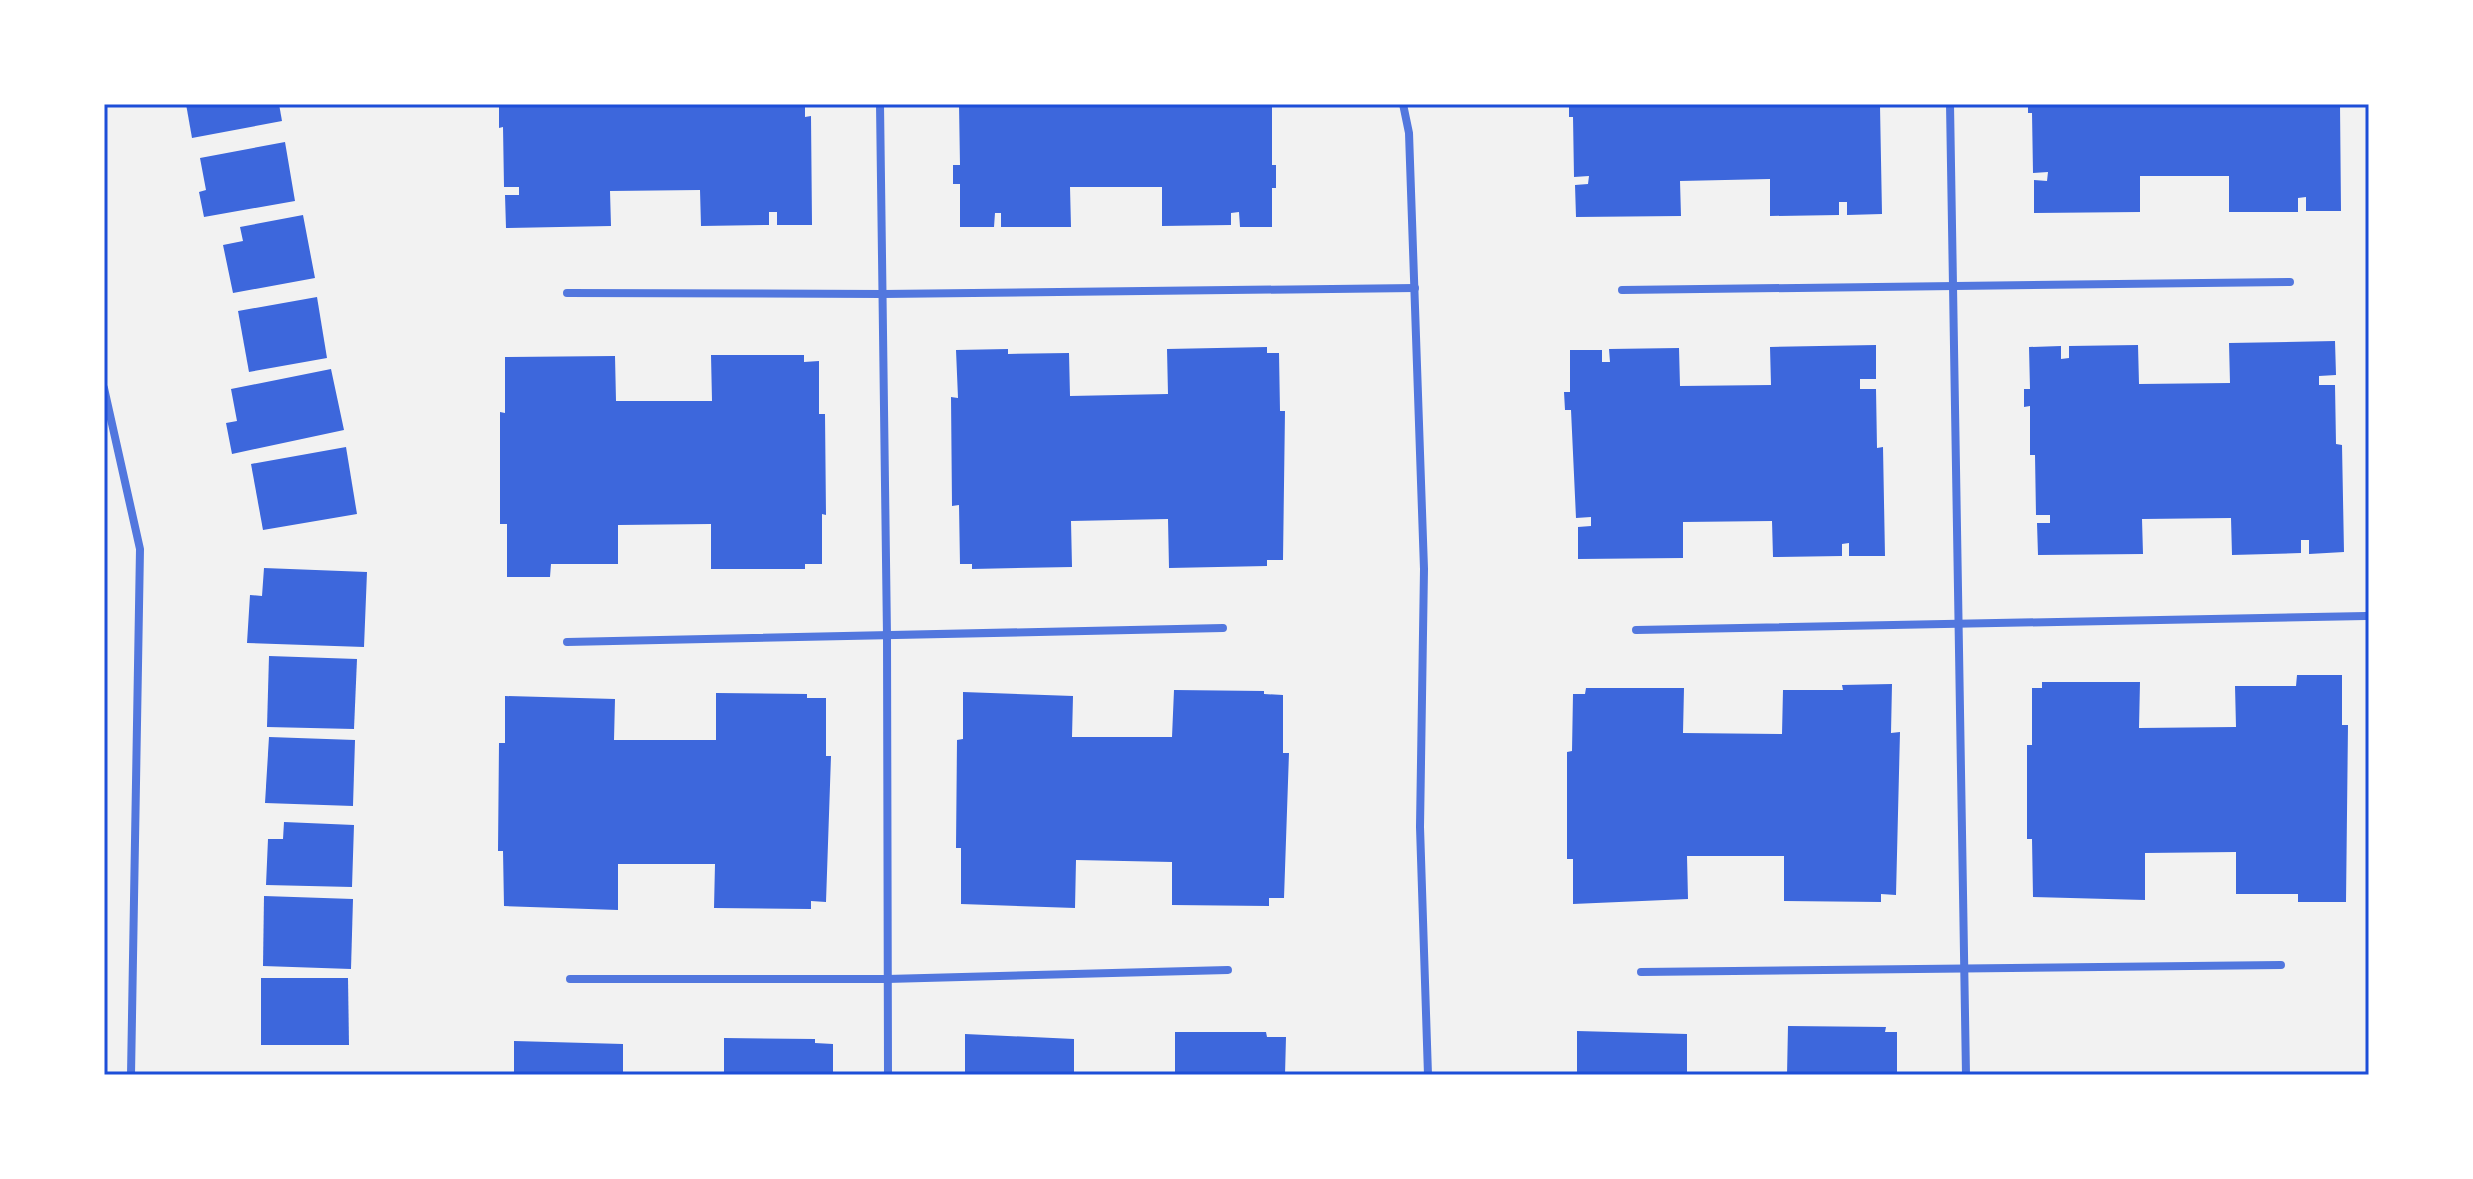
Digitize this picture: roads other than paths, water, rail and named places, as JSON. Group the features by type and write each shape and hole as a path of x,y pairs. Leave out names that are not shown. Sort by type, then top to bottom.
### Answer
{"street":[{"path":"880,104 887,636 888,1075"},
{"path":"1403,104 1409,133 1424,569 1420,827 1428,1075"},
{"path":"1950,104 1966,1075"},
{"path":"1622,290 2290,282"},
{"path":"567,293 883,294 1415,288"},
{"path":"104,388 140,549 131,1075"},
{"path":"1636,630 2366,616"},
{"path":"567,642 1223,628"},
{"path":"1641,972 2281,965"},
{"path":"570,979 887,979 1228,970"}]}
